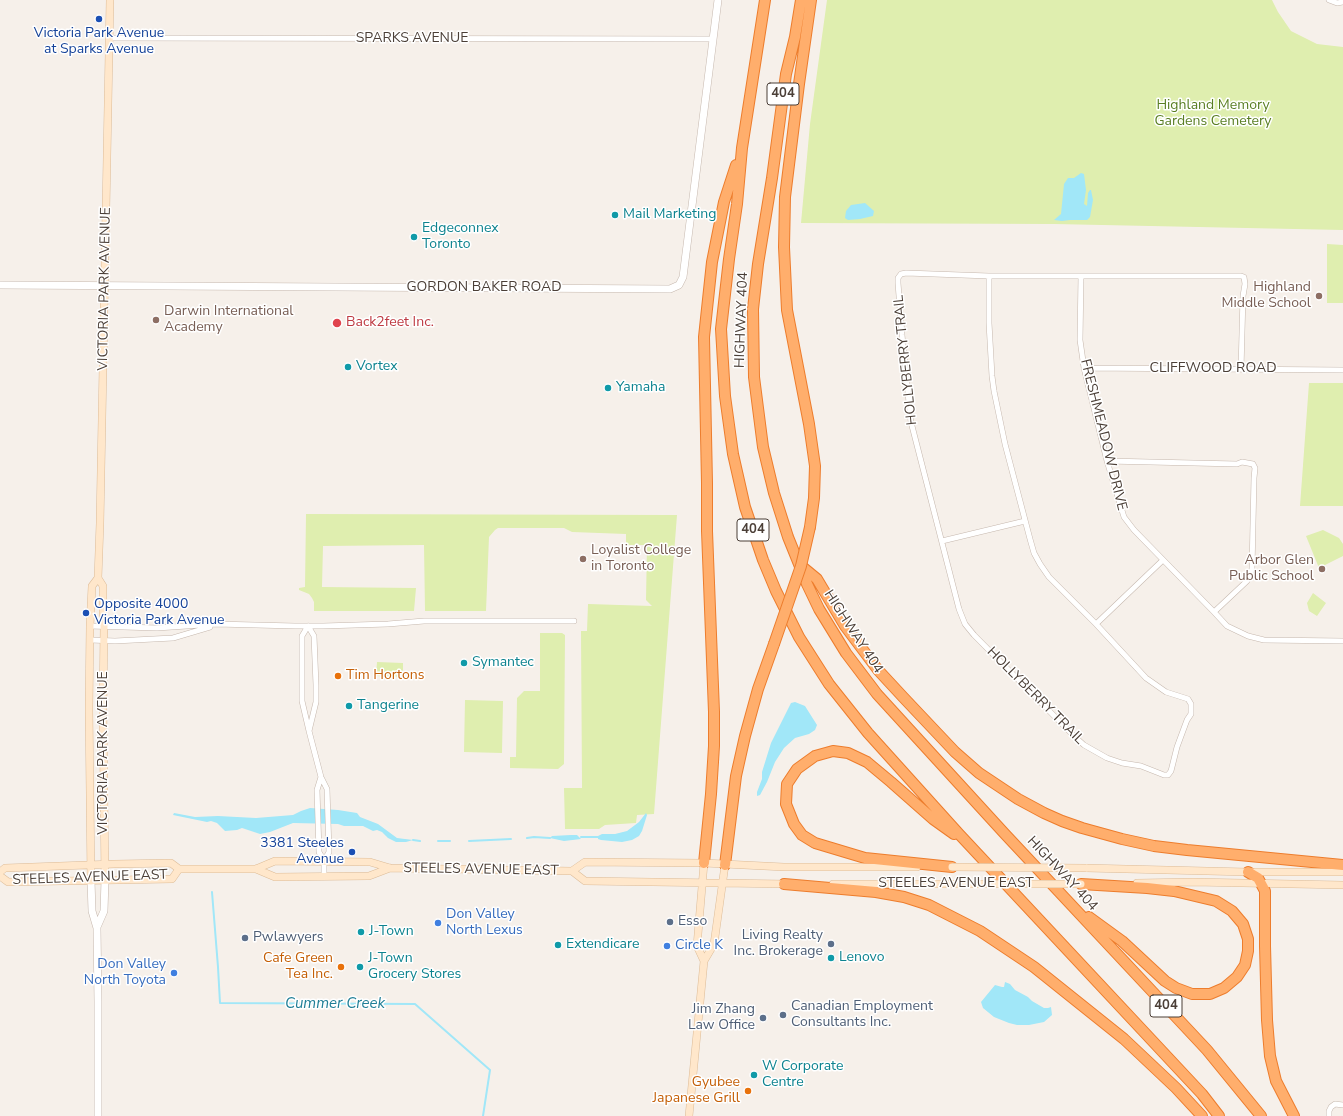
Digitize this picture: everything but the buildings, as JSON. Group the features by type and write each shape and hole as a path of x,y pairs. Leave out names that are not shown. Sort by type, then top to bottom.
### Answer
{"highway":[{"name":"HIGHWAY 404","path":"765,0 742,148 737,204 721,329 725,396 733,454 745,507 763,560 776,591 799,637 829,684 868,733 970,846 1202,1094 1219,1116"},
{"name":"HIGHWAY 404","path":"801,0 795,37 786,74 772,178 758,264 753,309 754,377 763,448 774,493 788,537 799,564 819,609 846,653 877,694 1208,1050 1261,1116"},
{"path":"724,864 736,776 745,736 758,690 801,566 810,527 814,498 815,466 809,424 787,310 784,247 785,197 811,0"},
{"path":"704,863 711,794 714,719 707,539 704,337 712,262 724,202 742,148"},
{"path":"799,564 817,579 845,626 878,670 903,697 955,752 973,768 1018,799 1044,813 1082,828 1122,840 1154,846 1343,864"},
{"path":"952,867 865,858 815,843 802,835 794,824 786,804 787,784 797,769 815,756 833,751 848,753 867,762 933,819 970,846"},
{"path":"1248,872 1258,878 1265,891 1267,1020 1270,1056 1276,1081 1294,1116"},
{"path":"784,884 876,892 904,898 929,905 980,931 1034,967 1124,1038 1176,1088 1202,1116"},
{"path":"1067,900 1122,941 1165,981 1181,990 1192,994 1210,994 1224,988 1237,977 1245,965 1248,951 1248,939 1243,924 1232,911 1216,901 1161,890 1081,884"}],"main road":[{"name":"VICTORIA PARK AVENUE","path":"105,880 103,708 104,626 103,586 98,578 110,0"},
{"name":"VICTORIA PARK AVENUE","path":"91,881 89,709 90,626 92,586 98,578"},
{"name":"STEELES AVENUE EAST","path":"0,872 6,868 91,864 171,863 179,869 256,869 275,861 370,862 390,868 572,871 585,862 704,863 832,868 1086,868 1248,872 1343,872"},
{"path":"704,863 697,946 704,961"},
{"path":"688,1116 704,961 714,944 724,864"},
{"name":"STEELES AVENUE EAST","path":"256,869 275,877 324,877 369,876 390,868"},
{"name":"STEELES AVENUE EAST","path":"0,876 8,882 172,879 179,869"},
{"name":"STEELES AVENUE EAST","path":"572,871 585,881 702,883 1081,884 1193,882 1343,884"}],"street":[{"name":"GORDON BAKER ROAD","path":"0,285 670,289 678,285 683,277 718,0"},
{"path":"1329,0 1337,4 1343,2"},
{"name":"SPARKS AVENUE","path":"110,38 713,39"},
{"name":"HOLLYBERRY TRAIL","path":"989,276 989,323 992,376 1005,444 1030,539 1040,564 1049,577 1096,624 1146,678 1166,692 1188,699 1191,704 1191,714 1186,720 1171,771 1168,775 1164,775 1143,767 1112,760 1084,745 974,635 965,624 959,611 911,422 898,278 901,274 906,273 989,276 1224,275 1244,277 1245,284 1243,296 1241,369"},
{"name":"FRESHMEADOW DRIVE","path":"1081,276 1080,340 1084,368 1107,461 1124,517 1134,530 1227,626 1248,636 1264,640 1343,641"},
{"name":"CLIFFWOOD ROAD","path":"1084,368 1343,370"},
{"path":"1107,461 1236,464 1242,462 1253,464 1255,468 1252,569 1247,581 1214,612"},
{"path":"942,541 1025,521"},
{"path":"1096,624 1163,560"},
{"path":"90,626 157,628 216,624 308,626 388,624 424,621 574,621"},
{"path":"91,640 104,641 173,638 216,624"},
{"path":"308,626 302,636 302,701 320,777 327,789 330,852 324,861"},
{"path":"308,626 314,636 316,685 316,702 309,730"},
{"path":"320,777 317,790 319,852 324,861 324,877"},
{"name":"VICTORIA PARK AVENUE","path":"96,928 104,910 105,880"},
{"name":"VICTORIA PARK AVENUE","path":"91,881 92,911 96,928 98,1002 98,1116"},
{"path":"1329,1116 1331,1107 1335,1104 1343,1105"}],"green space":[{"name":"Highland Memory Gardens Cemetery","path":"827,0 1272,0 1291,31 1317,44 1343,47 1343,230 1054,224 801,223 810,124"},
{"path":"1327,244 1343,245 1343,303 1327,303"},
{"path":"1309,383 1343,383 1343,506 1300,506"},
{"path":"306,514 677,515 654,814 637,815 636,823 605,825 599,829 565,829 564,788 582,788 581,631 587,631 588,604 652,606 646,600 647,545 626,545 626,534 572,532 564,528 498,528 489,537 486,611 425,611 424,545 323,546 322,587 416,588 414,611 314,611 314,602 312,598 309,594 299,590 299,588 305,587"},
{"path":"1323,530 1339,538 1343,544 1343,556 1319,568 1306,536"},
{"path":"1313,593 1326,603 1317,616 1309,611 1307,603"},
{"path":"540,633 562,633 565,635 564,764 558,769 510,768 510,757 516,757 517,698 524,691 540,691"},
{"path":"377,662 403,663 403,677 376,676"},
{"path":"465,700 503,701 502,753 464,752"}],"water":[{"path":"1081,173 1084,174 1086,190 1084,204 1087,206 1088,193 1091,190 1093,200 1090,217 1087,220 1054,220 1061,214 1064,184 1068,178 1074,178"},
{"path":"865,203 874,211 873,216 848,220 845,218 846,211 851,205"},
{"path":"795,702 805,706 817,725 815,730 809,734 795,738 784,748 775,762 760,795 757,796 762,779 762,772 771,743 791,703"},
{"path":"310,808 357,813 360,817 378,824 397,838 413,840 396,842 377,830 373,831 363,826 344,826 338,824 293,823 270,832 260,834 242,828 225,831 217,823 211,821 207,822 173,815 174,813 195,817 218,816 256,818 293,815"},
{"path":"646,813 647,815 642,831 639,836 632,840 622,842 598,839 598,836 602,834 615,834 627,831 639,822"},
{"path":"577,835 581,839 564,841 550,838 552,836"},
{"path":"1005,982 1044,1008 1051,1007 1052,1015 1044,1022 1029,1025 1017,1025 994,1017 983,1008 981,1002 995,985 1004,987"}],"waterway":[{"path":"581,837 598,837"},
{"path":"527,838 550,838"},
{"path":"469,841 511,839"},
{"path":"413,840 420,841"},
{"path":"438,841 450,841"},
{"name":"Cummer Creek","path":"212,892 220,1003 415,1004 490,1070 483,1116"}],"place":[{"name":"Victoria Park Avenue at Sparks Avenue","path":"99,19"},
{"name":"Mail Marketing","path":"615,215"},
{"name":"Edgeconnex Toronto","path":"414,237"},
{"name":"Highland Middle School","path":"1319,296"},
{"name":"Darwin International Academy","path":"156,320"},
{"name":"Back2feet Inc.","path":"337,323"},
{"name":"Vortex","path":"348,367"},
{"name":"Yamaha","path":"608,388"},
{"name":"Loyalist College in Toronto","path":"583,559"},
{"name":"Arbor Glen Public School","path":"1322,569"},
{"name":"Opposite 4000 Victoria Park Avenue","path":"86,613"},
{"name":"Symantec","path":"464,663"},
{"name":"Tim Hortons","path":"338,676"},
{"name":"Tangerine","path":"349,706"},
{"name":"3381 Steeles Avenue","path":"352,852"},
{"name":"Esso","path":"670,922"},
{"name":"Don Valley North Lexus","path":"438,923"},
{"name":"J-Town","path":"361,932"},
{"name":"Pwlawyers","path":"245,938"},
{"name":"Living Realty Inc. Brokerage","path":"831,944"},
{"name":"Extendicare","path":"558,945"},
{"name":"Circle K","path":"667,946"},
{"name":"Lenovo","path":"831,958"},
{"name":"Cafe Green Tea Inc.","path":"341,967"},
{"name":"J-Town Grocery Stores","path":"360,967"},
{"name":"Don Valley North Toyota","path":"174,973"},
{"name":"Canadian Employment Consultants Inc.","path":"783,1015"},
{"name":"Jim Zhang Law Office","path":"763,1018"},
{"name":"W Corporate Centre","path":"754,1075"},
{"name":"Gyubee Japanese Grill","path":"748,1091"}]}
